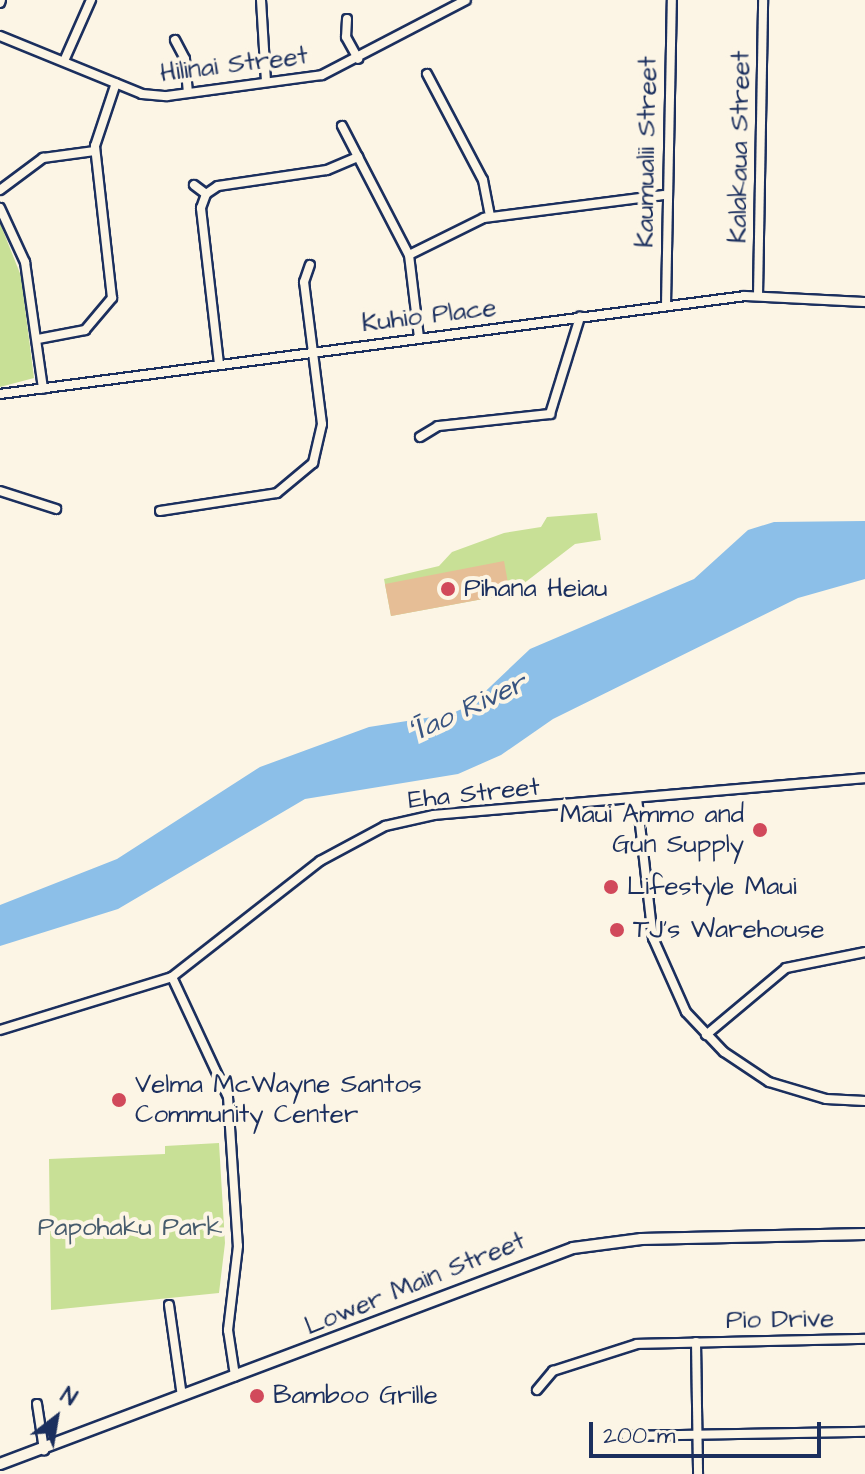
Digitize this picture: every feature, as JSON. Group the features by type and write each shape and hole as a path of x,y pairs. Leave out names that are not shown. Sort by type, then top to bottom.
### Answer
{"street":[{"path":"64,61 91,0"},
{"path":"261,0 266,82"},
{"name":"Hilinai Street","path":"0,36 150,96 322,75 358,59 466,0"},
{"name":"Kaumualii Street","path":"666,305 664,195 672,0"},
{"name":"Kalakaua Street","path":"758,295 763,0"},
{"path":"347,19 346,37 358,59"},
{"path":"175,40 188,93"},
{"path":"427,74 483,180 490,216"},
{"path":"38,339 85,330 112,298 95,151 116,83"},
{"path":"342,126 409,255 419,338"},
{"path":"0,190 43,158 95,151"},
{"path":"219,364 201,208 206,194 218,186 327,170 358,157"},
{"path":"194,185 206,194"},
{"path":"409,255 490,216 664,195"},
{"path":"0,208 25,262 43,389"},
{"path":"160,511 269,496 303,476 322,432 304,282 310,265"},
{"name":"Kuhio Place","path":"0,394 758,295 865,302"},
{"path":"420,437 438,426 550,414 580,317"},
{"path":"0,491 56,509"},
{"name":"Eha Street","path":"0,1030 172,977 320,861 368,833 434,815 865,778"},
{"path":"637,798 653,938 675,994 706,1035 777,1085 826,1099 865,1101"},
{"path":"706,1035 786,968 865,952"},
{"path":"172,977 228,1097 238,1246 228,1330 235,1376"},
{"name":"Lower Main Street","path":"0,1464 44,1450 573,1248 641,1239 865,1234"},
{"path":"169,1305 182,1396"},
{"name":"Pio Drive","path":"537,1390 553,1371 620,1347 696,1342 865,1339"},
{"path":"696,1342 698,1474"},
{"path":"37,1404 44,1450"},
{"path":"626,1436 865,1432"}],"green space":[{"path":"0,223 21,276 34,378 0,387"},
{"path":"597,513 601,540 575,544 510,594 391,616 384,579 439,566 452,552 504,533 541,527 547,517"},
{"name":"Papohaku Park","path":"219,1143 225,1243 219,1293 51,1310 49,1159 165,1154 165,1146"}],"water":[{"name":"ʻĪao River","path":"865,521 865,579 798,598 553,719 501,755 458,774 305,799 118,909 0,946 0,905 117,859 260,767 369,727 451,714 472,704 530,649 694,579 748,530 774,522"}],"building":[{"name":"Pihana Heiau","path":"504,561 510,594 391,616 385,584"}],"place":[{"name":"Pihana Heiau","path":"448,589"},
{"name":"Maui Ammo and Gun Supply","path":"760,830"},
{"name":"Lifestyle Maui","path":"611,887"},
{"name":"TJ’s Warehouse","path":"617,930"},
{"name":"Velma McWayne Santos Community Center","path":"119,1100"},
{"name":"Bamboo Grille","path":"257,1396"}]}
